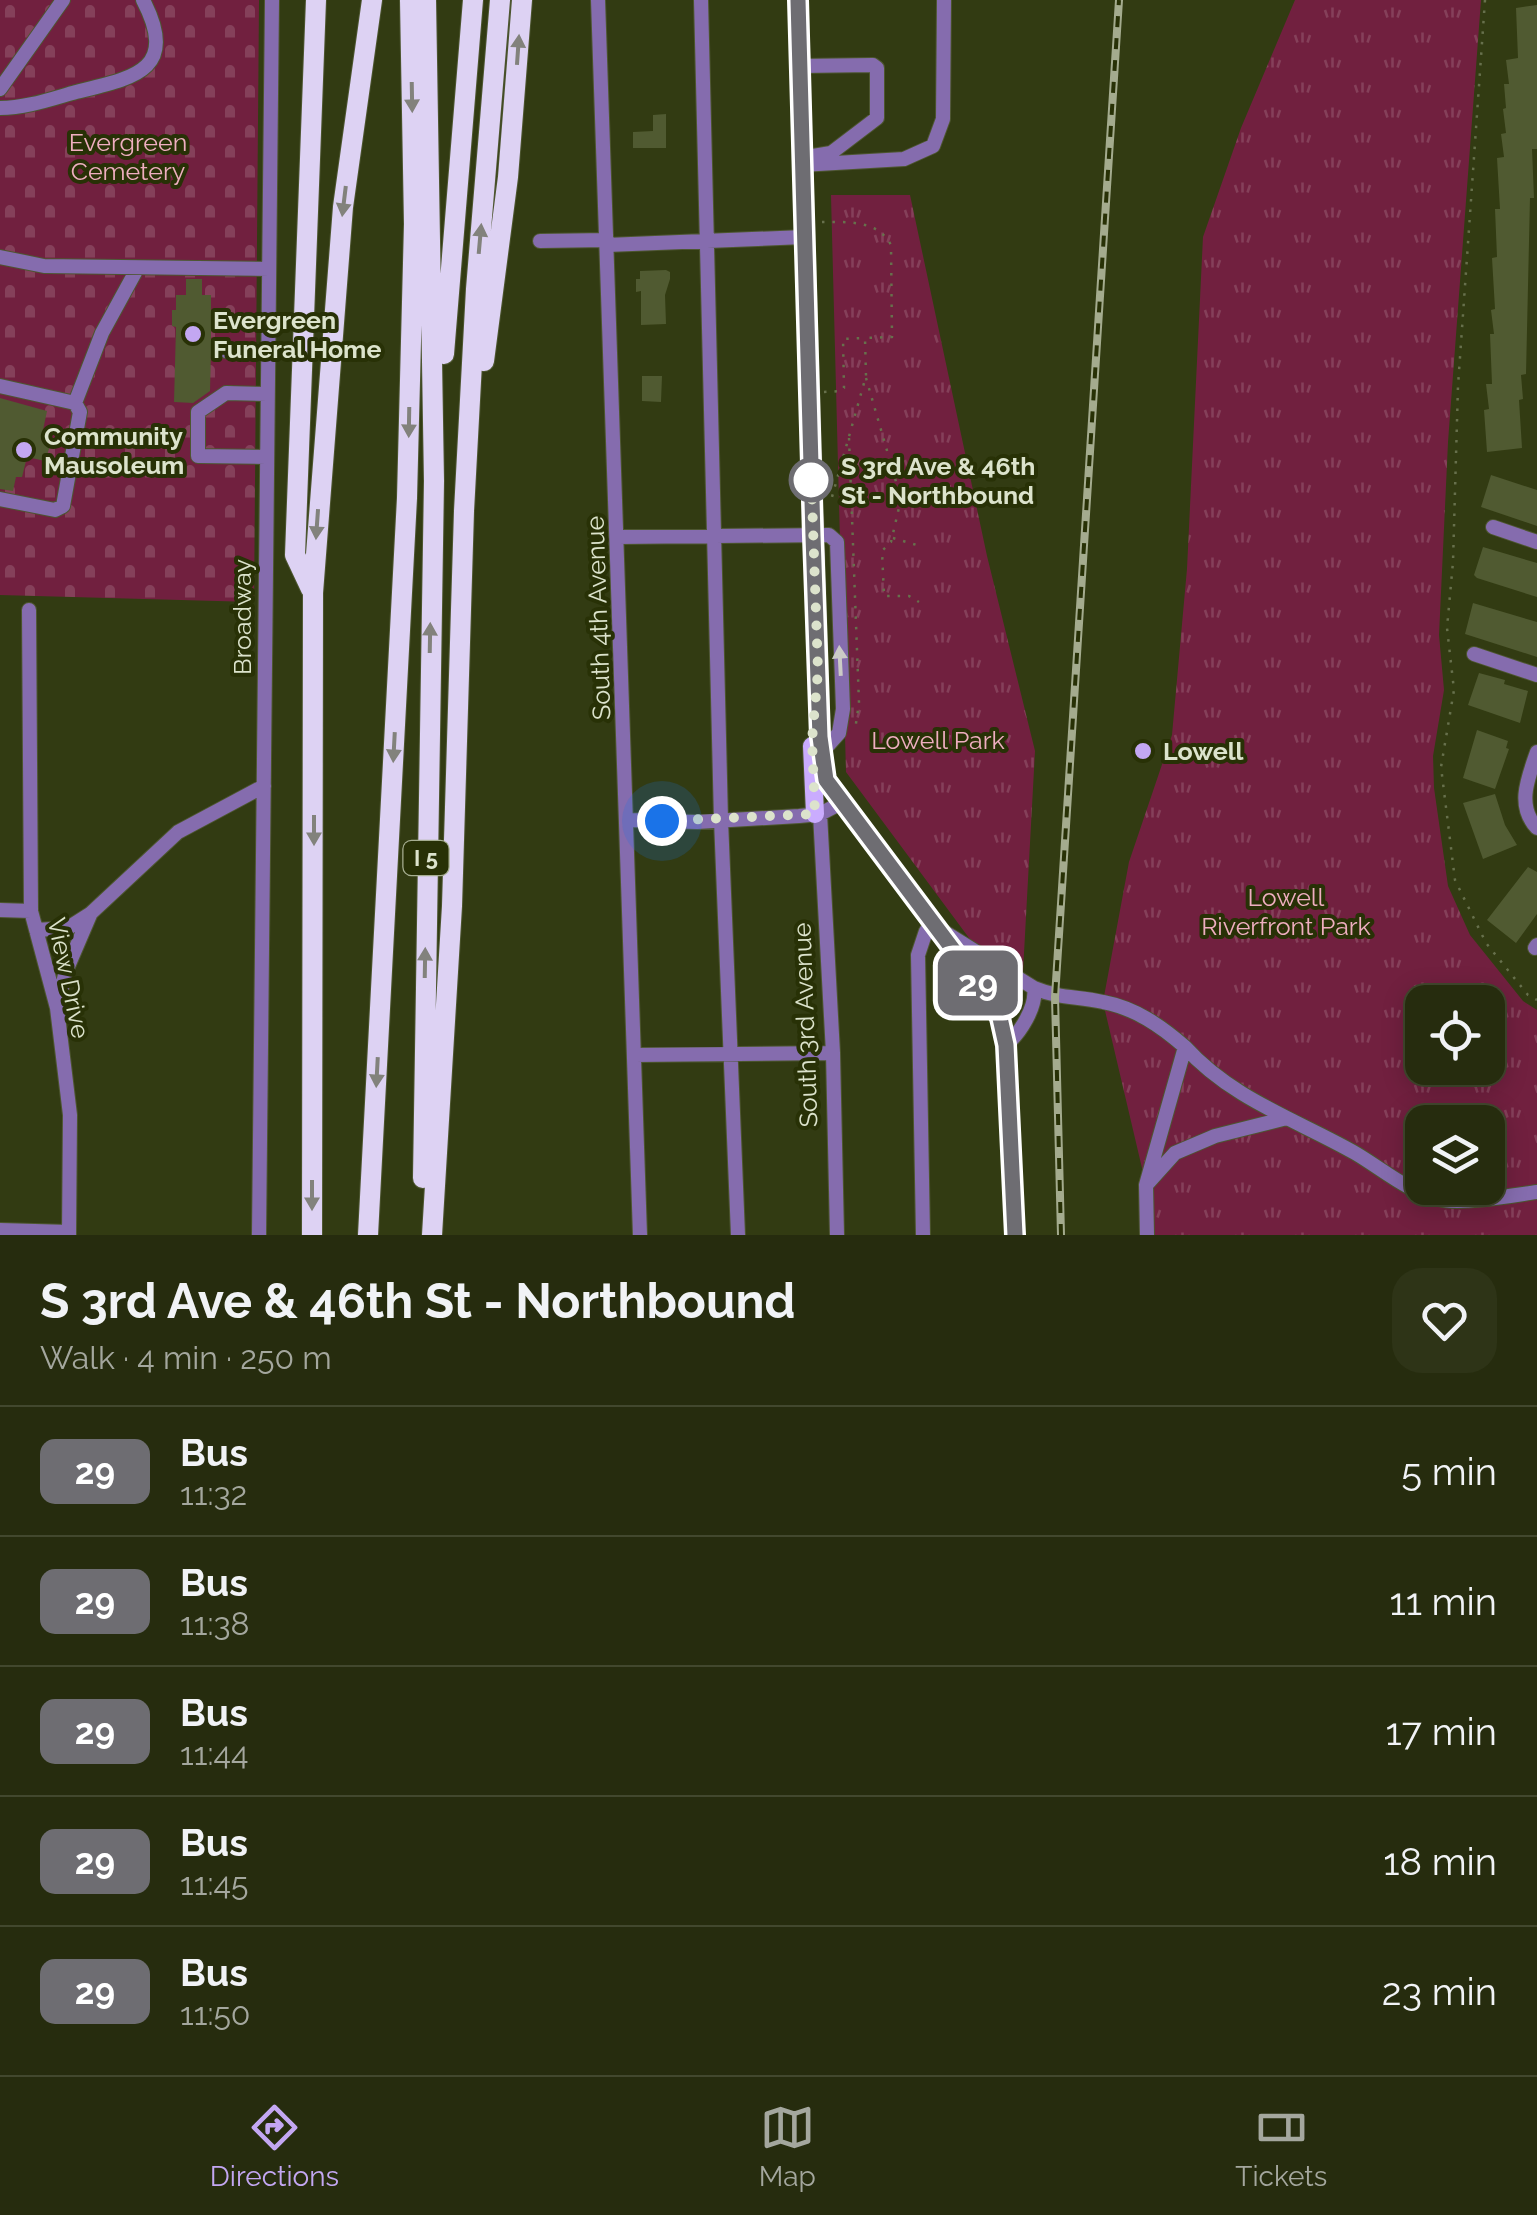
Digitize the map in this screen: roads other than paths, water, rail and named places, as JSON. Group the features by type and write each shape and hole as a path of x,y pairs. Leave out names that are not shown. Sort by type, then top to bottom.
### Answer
{"highway":[{"path":"313,593 295,554 316,0"},
{"path":"312,1235 313,593 343,207 372,0"},
{"path":"368,1235 408,498 414,224 410,0"},
{"path":"426,0 434,480"},
{"name":"I 5","path":"423,1235 434,480 473,0"},
{"path":"432,1235 452,906 464,510 476,290 500,0"},
{"path":"464,510 508,177 522,0"}],"main road":[{"path":"798,0 822,752 826,780 841,803"},
{"path":"818,671 812,740 818,814"}],"street":[{"path":"0,89 63,0"},
{"path":"0,108 14,108 135,76 144,70 158,41 154,21 143,0"},
{"name":"Broadway","path":"259,1235 272,0"},
{"name":"South 4th Avenue","path":"598,0 640,1235"},
{"path":"701,0 722,820 738,1235"},
{"path":"801,161 904,159 933,146 943,119 944,0"},
{"path":"799,66 873,65 879,112 873,123 831,153 801,161"},
{"path":"540,241 705,242 804,230"},
{"path":"0,257 44,266 269,270"},
{"path":"75,403 102,333 137,270"},
{"path":"226,351 268,351"},
{"path":"0,386 75,403 80,412 63,506 55,510 0,499"},
{"path":"266,457 198,456 198,412 226,393 267,394"},
{"path":"1493,527 1537,542"},
{"path":"617,537 828,535 838,542 842,710 839,732 822,752"},
{"name":"View Drive","path":"29,610 31,911 57,1008 70,1115 69,1233"},
{"path":"1474,654 1537,675"},
{"path":"1537,752 1524,800 1537,828"},
{"path":"36,930 68,928 90,914 178,832 264,786"},
{"path":"628,820 818,814 841,803 990,999 1000,1018 1006,1045 1015,1235"},
{"name":"South 3rd Avenue","path":"818,814 832,1052 837,1235"},
{"path":"0,910 31,911"},
{"path":"57,1008 66,971 90,914"},
{"path":"924,1235 918,955 926,931 936,928 1055,997 1104,1002 1157,1022 1227,1083 1284,1119 1355,1153 1404,1186 1446,1201 1537,1192"},
{"path":"1006,1045 1017,1036 1036,997 1034,988"},
{"path":"1147,1235 1146,1185 1185,1047"},
{"path":"634,1055 832,1052"},
{"path":"1146,1185 1175,1153 1215,1136 1284,1119"},
{"path":"0,1230 69,1233"}],"railway":[{"path":"1061,1235 1055,997 1119,0"}],"place":[{"name":"Evergreen Funeral Home","path":"193,334"},
{"name":"Community Mausoleum","path":"24,450"},
{"name":"S 3rd Ave & 46th St - Northbound","path":"811,480"},
{"name":"Lowell","path":"1143,751"}],"park label":[{"name":"Evergreen Cemetery","path":"128,156"},
{"name":"Lowell Park","path":"938,740"},
{"name":"Lowell Riverfront Park","path":"1286,912"}]}
